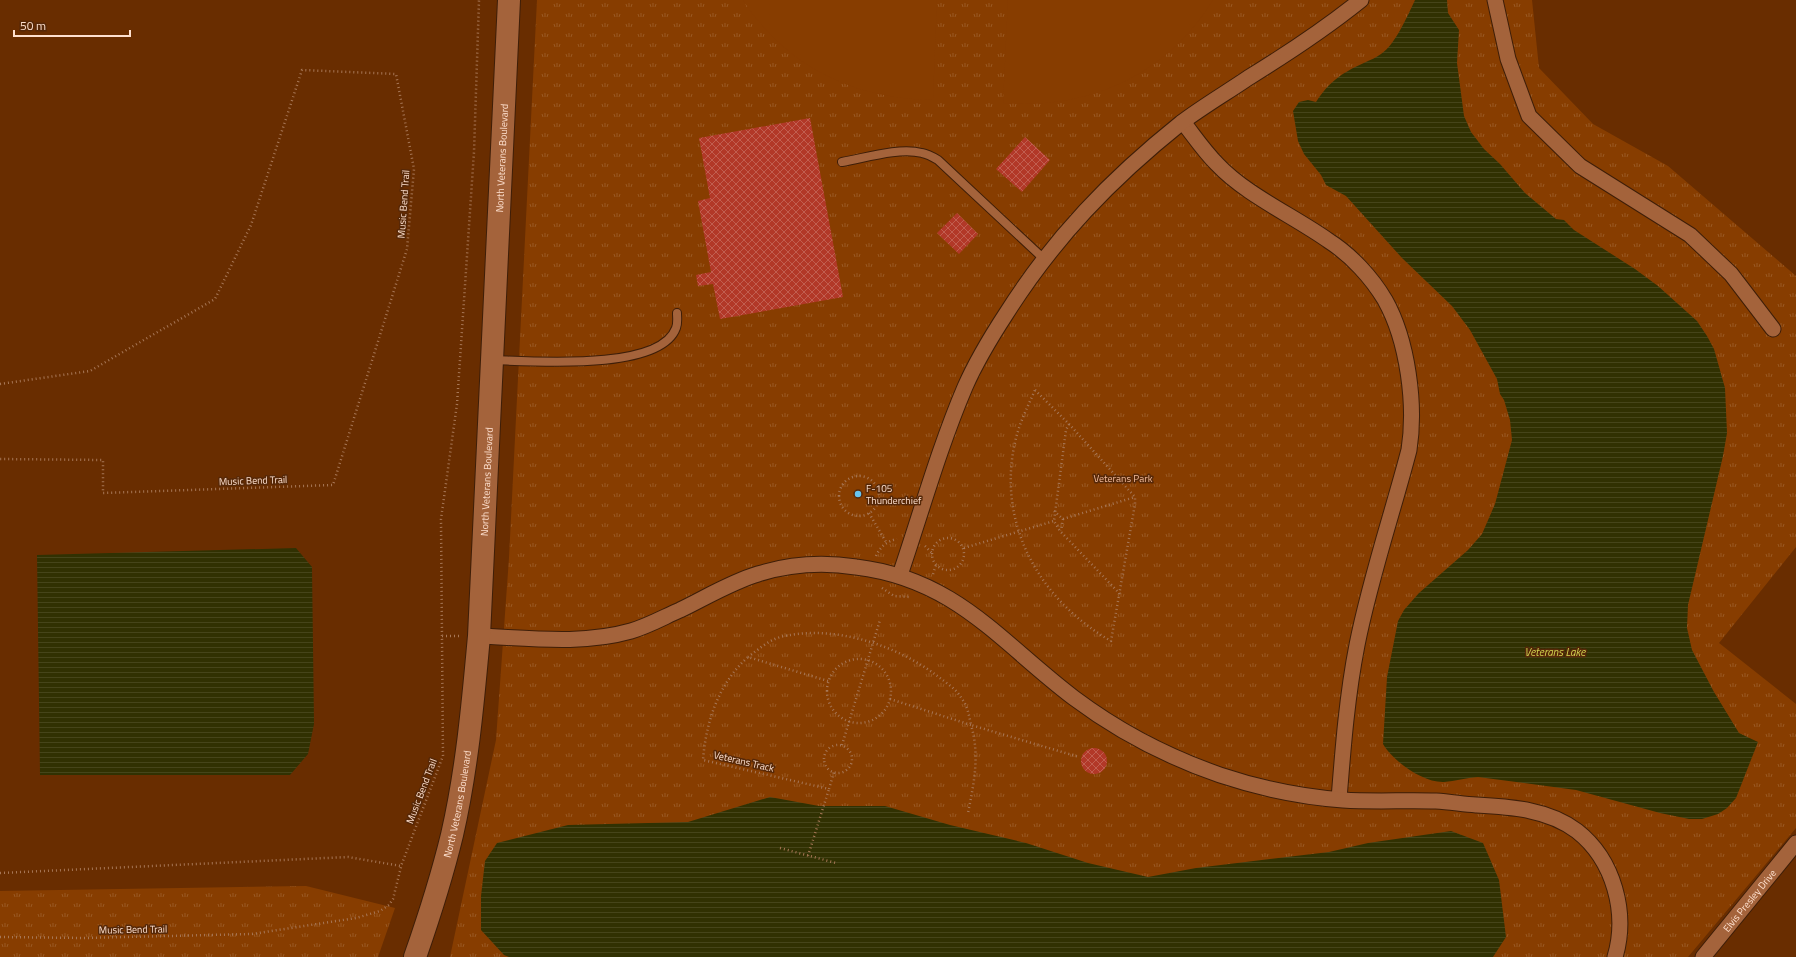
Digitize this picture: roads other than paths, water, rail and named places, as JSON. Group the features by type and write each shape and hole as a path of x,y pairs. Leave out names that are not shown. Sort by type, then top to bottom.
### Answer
{"street":[{"name":"North Veterans Boulevard","path":"415,957 436,894 452,834 470,730 479,636 509,0"},
{"path":"900,575 936,465 965,386 996,329 1018,294 1044,259 1099,195 1121,173 1183,122 1332,23 1361,0"},
{"path":"1495,0 1508,58 1530,116 1580,166 1690,235 1730,274 1773,329"},
{"path":"1183,122 1217,165 1230,176 1330,241 1348,255 1385,300 1401,341 1409,386 1412,434 1409,450 1373,576 1357,645 1348,705 1339,799"},
{"path":"479,636 577,639 617,634 646,625 755,574 798,565 830,564 900,575 946,596 973,614 1079,702 1100,717 1158,750 1192,765 1254,785 1339,799 1437,801 1514,807 1558,819 1577,831 1594,848 1606,866 1614,885 1620,908 1620,928 1615,957"},
{"name":"Elvis Presley Drive","path":"1703,957 1796,843"}],"lane":[{"path":"842,162 890,153 913,151 930,156 938,160 1044,259"},
{"path":"491,360 580,362 626,357 660,345 670,337 676,329 677,313"}],"water":[{"name":"Veterans Lake","path":"1415,0 1447,0 1448,13 1459,30 1457,63 1464,116 1471,132 1484,149 1500,164 1525,193 1556,219 1564,220 1574,230 1635,269 1658,286 1697,321 1714,349 1725,388 1727,433 1688,605 1687,628 1692,650 1714,692 1739,733 1758,742 1736,798 1727,808 1718,814 1702,819 1689,819 1660,813 1576,790 1478,777 1444,782 1436,781 1427,779 1409,770 1388,751 1383,744 1387,677 1398,621 1404,610 1419,593 1468,550 1482,534 1495,504 1512,440 1510,420 1504,400 1500,394 1497,379 1470,330 1452,306 1402,258 1346,196 1326,185 1321,175 1304,154 1298,141 1293,111 1299,102 1308,100 1316,102 1334,80 1386,50 1401,29"},
{"path":"296,548 312,567 314,724 308,754 290,775 40,775 37,555"},
{"path":"770,797 819,806 885,806 950,825 1026,843 1088,863 1148,877 1196,868 1329,852 1368,843 1451,831 1483,843 1499,880 1506,937 1493,957 509,957 504,955 481,930 481,896 485,861 497,843 568,825 688,822"}],"place":[{"name":"F-105 Thunderchief","path":"858,494"}],"park label":[{"name":"Veterans Park","path":"1123,478"}]}
